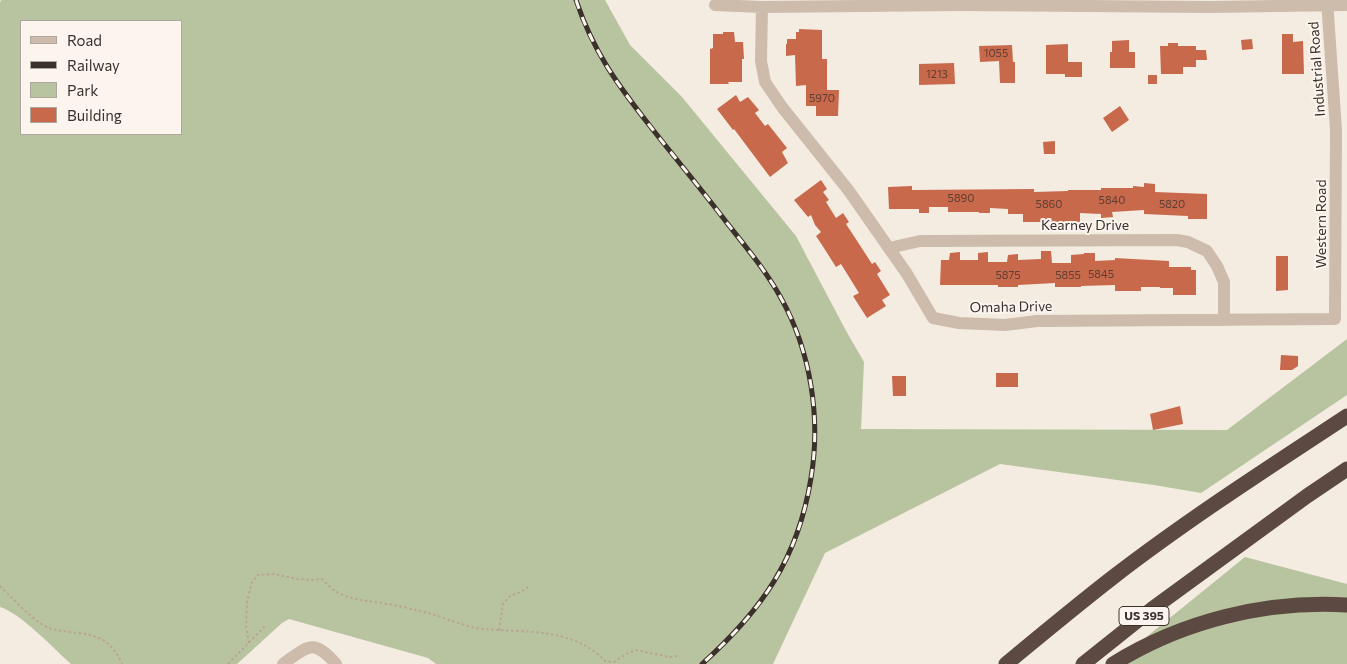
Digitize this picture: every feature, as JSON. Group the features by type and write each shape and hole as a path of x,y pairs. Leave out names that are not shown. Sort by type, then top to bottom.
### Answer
{"highway":[{"path":"1006,664 1112,578 1161,542 1347,416"},
{"name":"US 395","path":"1084,664 1152,609 1347,469"},
{"path":"1112,664 1142,647 1176,632 1238,613 1299,605 1347,605"}],"street":[{"path":"715,5 762,7 960,5 1210,7 1327,3 1347,5"},
{"name":"Industrial Road","path":"1327,3 1336,130"},
{"name":"Omaha Drive","path":"762,7 762,61 765,82 782,107 848,190 907,274 933,318 959,323 1005,325 1037,321 1335,319"},
{"name":"Western Road","path":"1335,319 1336,130"},
{"name":"Kearney Drive","path":"889,248 920,241 1177,240 1188,242 1207,251 1217,266 1224,282 1224,320"},
{"path":"283,664 305,648 314,647 326,652 336,664"}],"path":[{"path":"249,643 246,626 252,582 258,575 274,574 297,579 322,579 328,586 342,594 360,600 389,604 428,613 481,629 530,631 555,635 587,647 598,653 605,661 614,662 636,650 670,657 680,656"},
{"path":"0,586 30,616 45,626 57,631 81,633 102,638 112,646 122,664"},
{"path":"499,630 502,604 510,596 528,587"},
{"path":"228,664 266,625"}],"green space":[{"path":"1,0 605,0 630,45 682,97 796,236 864,362 861,429 1227,430 1347,339 1347,395 1201,493 1000,464 825,553 773,664 436,664 428,658 289,619 282,623 237,664 71,664 27,624 0,607"},
{"path":"1245,557 1347,584 1347,664 1113,664"}],"building":[{"path":"799,29 822,30 822,59 827,59 827,90 839,90 838,116 816,116 816,106 806,106 806,85 796,86 795,55 786,56 786,44 787,39 796,39 796,32 799,32"},
{"path":"723,32 734,32 735,42 743,42 742,82 710,84 710,49 713,48 713,34 723,34"},
{"path":"1282,34 1293,34 1293,42 1303,41 1304,74 1282,74"},
{"path":"1252,39 1253,49 1242,50 1241,40"},
{"path":"1129,40 1129,52 1135,52 1135,68 1110,68 1112,41"},
{"path":"1168,43 1178,43 1178,46 1196,46 1196,50 1206,50 1207,60 1196,60 1196,67 1183,67 1183,74 1161,74 1160,46 1168,46"},
{"path":"1068,44 1068,62 1082,62 1082,77 1065,77 1065,74 1046,74 1046,45"},
{"path":"1012,45 1013,62 1015,62 1015,83 1000,83 999,61 980,62 979,46"},
{"path":"954,63 955,84 919,85 919,64"},
{"path":"1148,75 1157,75 1157,84 1148,84"},
{"path":"736,95 740,102 748,97 759,110 755,113 765,126 768,124 787,148 782,152 788,163 770,177 717,109"},
{"path":"1120,106 1129,120 1112,132 1103,118"},
{"path":"1055,141 1055,154 1044,154 1043,142"},
{"path":"821,180 827,189 823,192 829,200 826,202 836,218 843,213 849,222 846,224 872,264 875,262 881,271 877,274 890,295 882,300 886,306 867,318 853,296 859,293 841,264 836,267 816,236 821,232 815,225 811,215 808,217 794,200"},
{"path":"1144,183 1155,184 1155,192 1207,194 1207,219 1188,219 1188,216 1144,214 1144,210 1112,212 1113,217 1101,218 1101,214 1080,213 1080,222 1023,222 1023,214 1008,214 1008,209 990,208 990,213 979,213 948,212 948,207 929,207 929,213 919,213 919,209 889,209 888,187 912,186 912,190 1034,189 1034,192 1133,188 1133,186 1144,187"},
{"path":"1041,251 1051,251 1052,263 1071,263 1071,255 1095,253 1095,261 1115,260 1115,258 1169,261 1169,267 1191,267 1191,270 1196,270 1196,295 1173,295 1173,288 1160,287 1141,287 1141,291 1115,291 1115,285 1055,287 1055,283 998,287 998,285 940,285 941,260 949,260 950,253 960,252 960,260 978,260 978,253 988,252 988,262 1007,262 1008,255 1018,254 1018,260 1041,259"},
{"path":"1276,256 1288,256 1288,290 1276,291"},
{"path":"1281,355 1298,356 1298,366 1292,370 1280,370"},
{"path":"996,373 1018,373 1018,387 996,387"},
{"path":"892,376 906,376 906,396 893,396"},
{"path":"1180,406 1183,424 1153,430 1150,414"}],"railway":[{"path":"576,0 598,51 627,96 708,198 775,288 800,340 811,386 814,409 814,455 805,507 797,534 787,558 759,603 743,624 702,664"}]}
